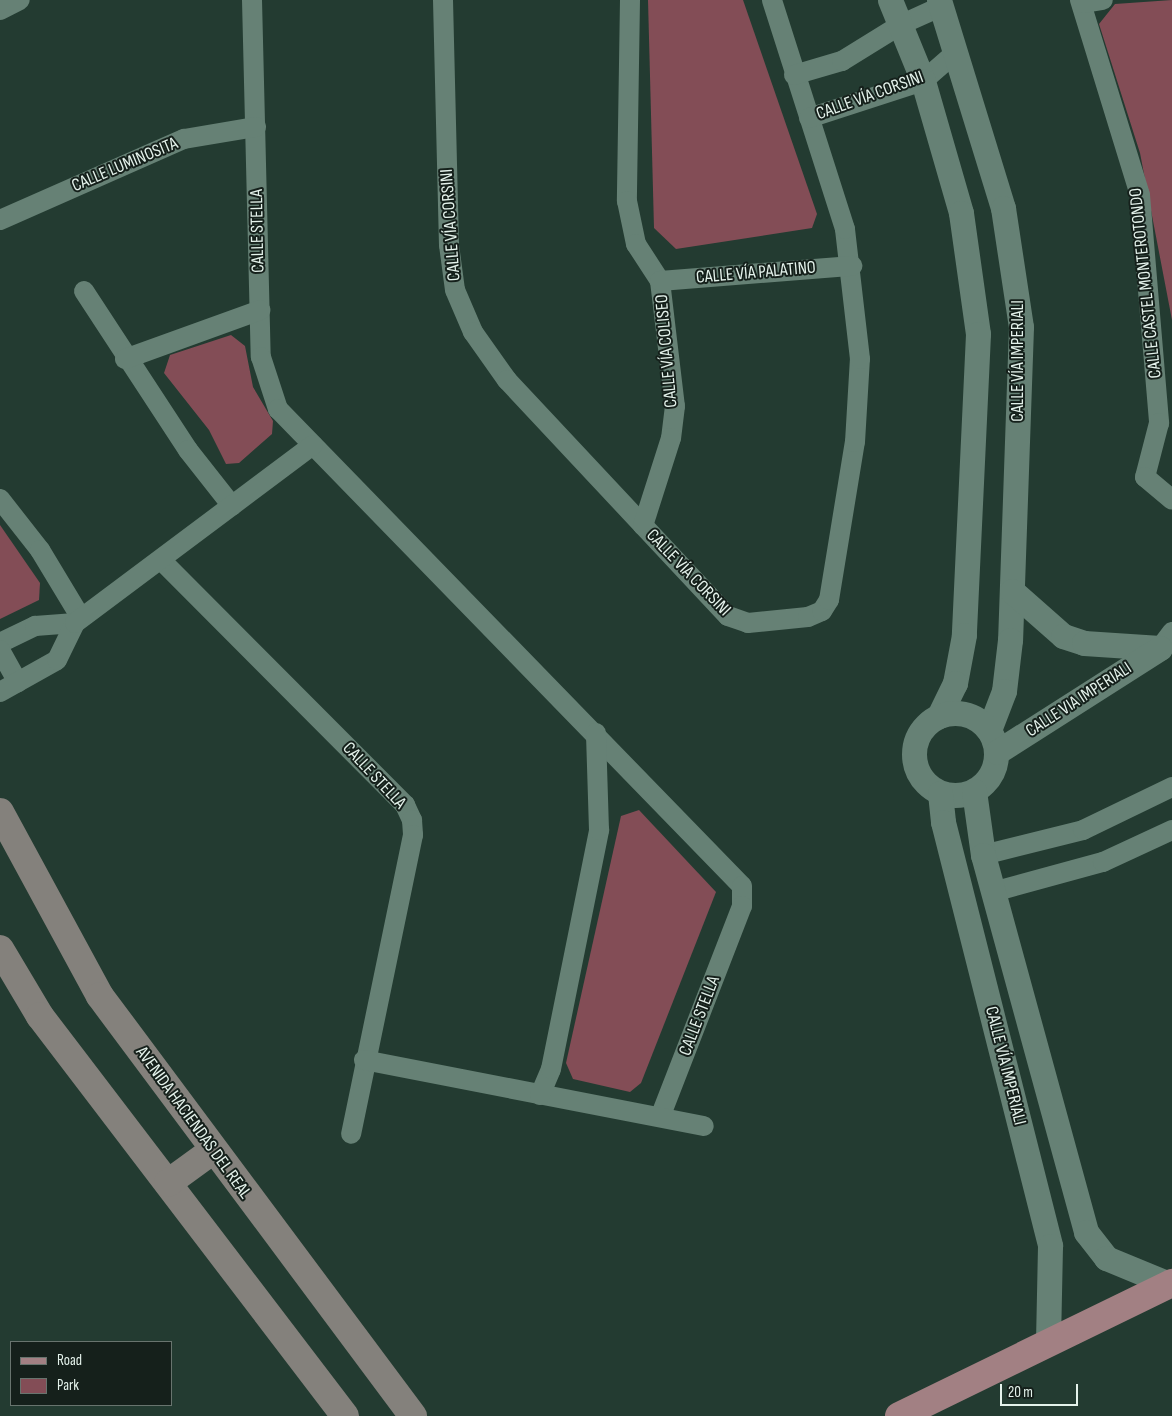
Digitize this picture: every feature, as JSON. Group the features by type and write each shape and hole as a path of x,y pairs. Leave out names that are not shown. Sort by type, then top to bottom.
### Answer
{"main road":[{"name":"AVENIDA HACIENDAS DEL REAL","path":"0,812 100,996 212,1151 413,1416"},
{"path":"0,949 40,1016 344,1416"},
{"path":"168,1183 212,1151"},
{"path":"899,1416 1048,1342 1171,1284"}],"street":[{"path":"0,10 19,0"},
{"name":"CALLE STELLA","path":"252,0 260,310 267,385 278,409 596,733 742,886 742,906 660,1118"},
{"name":"CALLE VÍA CORSINI","path":"443,0 449,245 455,290 472,332 507,380 643,526 737,621 808,617 822,611 829,600 855,442 860,359 852,266 845,229 794,75 772,0"},
{"name":"CALLE VÍA COLISEO","path":"630,0 627,201 636,244 660,281 675,406 662,472 643,526"},
{"path":"890,0 923,81 968,242 978,334 964,635 955,683 939,716"},
{"path":"1082,2 1103,0"},
{"name":"CALLE CASTEL MONTEROTONDO","path":"1082,2 1140,195 1159,423 1145,477 1172,500"},
{"path":"794,75 842,61 940,3"},
{"name":"CALLE VÍA IMPERIALI","path":"940,3 954,54 1003,208 1018,294 1012,591 1004,691 993,741 991,775 974,791 983,854 1086,1232 1106,1258 1171,1284"},
{"name":"CALLE VÍA CORSINI","path":"809,118 923,81 954,54"},
{"name":"CALLE LUMINOSITA","path":"0,220 184,140 256,127"},
{"name":"CALLE VÍA PALATINO","path":"660,281 852,266"},
{"path":"84,291 125,359 232,506"},
{"path":"125,359 260,310"},
{"path":"1159,423 1172,404"},
{"path":"0,692 57,660 78,620 313,445"},
{"path":"0,499 40,550 78,620"},
{"name":"CALLE STELLA","path":"161,560 405,805 412,820 413,835 364,1060 351,1134"},
{"name":"CALLE VIA IMPERIALI","path":"1012,591 1063,636 1084,643 1166,640"},
{"path":"0,643 35,626 78,620"},
{"name":"CALLE VIA IMPERIALI","path":"993,741 1166,640"},
{"path":"0,650 18,682"},
{"path":"974,791 940,792 919,775 914,748 927,724 939,716 966,714 993,741"},
{"path":"540,1095 550,1069 598,830 596,733"},
{"path":"983,854 1083,830 1172,787"},
{"name":"CALLE VÍA IMPERIALI","path":"940,792 943,822 1050,1246 1048,1342"},
{"path":"993,892 1103,862 1172,830"},
{"path":"364,1060 704,1126"},
{"path":"1050,1246 1086,1232"}],"green space":[{"path":"648,0 743,0 817,214 812,228 676,249 654,228"},
{"path":"1172,0 1172,320 1140,153 1099,24 1115,4"},
{"path":"231,335 245,346 253,387 273,421 272,434 239,463 226,464 209,430 164,373 170,355"},
{"path":"0,525 40,583 39,600 0,619"},
{"path":"639,810 716,892 641,1083 630,1092 573,1079 566,1063 621,816"}]}
